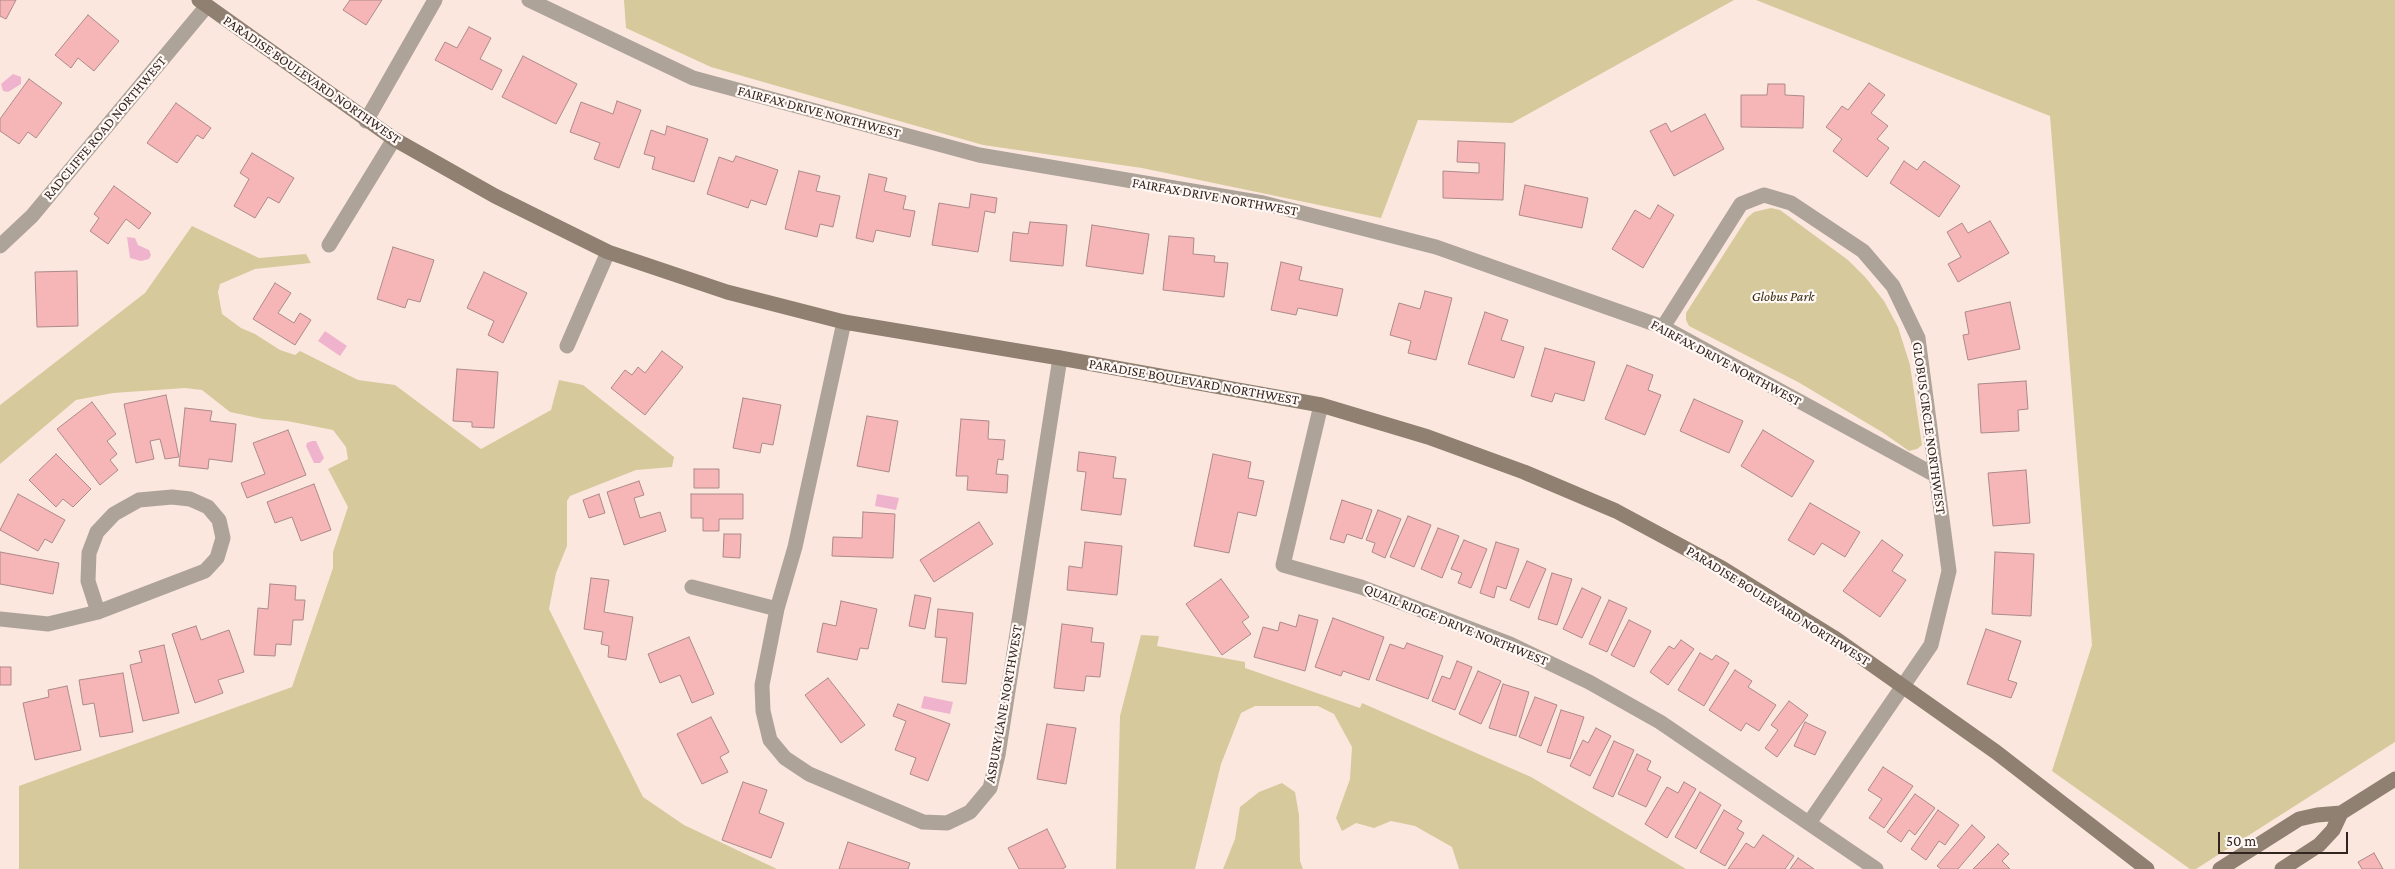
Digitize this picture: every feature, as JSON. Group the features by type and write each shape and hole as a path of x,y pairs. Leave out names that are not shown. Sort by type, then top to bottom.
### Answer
{"street":[{"path":"366,121 436,0"},
{"name":"FAIRFAX DRIVE NORTHWEST","path":"529,0 693,78 979,155 1263,203 1417,242 1663,327 1935,475"},
{"name":"PARADISE BOULEVARD NORTHWEST","path":"202,3 394,139 495,196 608,252 727,292 844,322 1060,358 1321,405 1437,440 1524,472 1616,511 1722,568 1833,637 1996,752 2146,869"},
{"name":"RADCLIFFE ROAD NORTHWEST","path":"0,246 32,216 202,3"},
{"path":"329,244 394,139"},
{"name":"GLOBUS CIRCLE NORTHWEST","path":"1663,327 1741,204 1764,195 1791,203 1863,252 1893,286 1918,338 1949,572 1931,645 1904,686"},
{"path":"566,346 608,252"},
{"name":"ASBURY LANE NORTHWEST","path":"844,322 795,548 777,609 762,685 763,711 770,740 785,758 808,774 923,822 947,823 970,812 990,788 998,755 1060,358"},
{"name":"QUAIL RIDGE DRIVE NORTHWEST","path":"1321,405 1283,565 1362,586 1510,644 1589,682 1660,722 1876,869"},
{"path":"0,619 48,624 98,612 205,571 217,558 223,538 219,520 208,507 190,499 172,497 139,500 114,514 97,532 89,553 88,581 98,612"},
{"path":"692,586 777,609"},
{"path":"1809,823 1904,686"},
{"path":"2220,869 2299,819 2341,813 2395,779"},
{"path":"2282,869 2319,845 2333,830 2341,813"}],"green space":[{"path":"624,0 1734,0 1512,123 1418,120 1381,218 1142,168 983,145 711,67 626,28"},
{"path":"1756,0 2395,0 2395,742 2196,869 2190,869 2052,771 2092,645 2050,116"},
{"name":"Globus Park","path":"1771,208 1780,210 1848,260 1866,278 1884,301 1898,327 1910,365 1922,445 1917,449 1909,451 1882,432 1798,382 1689,326 1686,320 1686,313 1747,218 1754,212"},
{"path":"192,226 259,258 306,254 311,263 255,269 220,284 218,292 222,314 241,328 255,334 280,350 295,355 300,351 358,380 395,385 481,449 551,410 559,380 583,385 674,457 672,467 636,470 570,496 567,501 567,546 556,573 549,609 643,797 684,825 777,869 19,869 19,786 292,687 333,568 333,552 348,507 328,469 348,459 346,447 333,430 230,412 202,390 185,388 113,393 76,400 0,464 0,405 145,293"},
{"path":"1141,635 1159,636 1157,646 1245,662 1245,668 1360,708 1362,703 1531,777 1686,869 1459,869 1452,847 1415,826 1391,821 1374,828 1356,823 1342,831 1336,818 1350,779 1352,747 1334,714 1318,706 1255,706 1241,713 1221,764 1195,869 1116,869 1120,716"},
{"path":"1282,783 1295,792 1299,815 1300,861 1303,869 1223,869 1235,839 1240,807 1259,792"}],"shaded area":[{"path":"13,74 21,77 21,84 8,92 3,91 1,84"},
{"path":"127,237 135,238 138,245 149,250 151,255 149,259 141,261 130,258"},
{"path":"325,331 347,346 340,356 318,341"},
{"path":"316,441 324,458 320,463 314,463 306,446 307,443"},
{"path":"877,494 899,498 896,510 875,506"},
{"path":"924,696 953,702 950,714 921,708"}],"building":[{"path":"0,0 16,0 6,19 0,16"},
{"path":"350,0 382,0 366,25 343,10"},
{"path":"88,15 119,41 94,71 78,58 71,68 55,55"},
{"path":"469,27 491,38 480,59 502,70 492,90 435,60 445,42 457,48"},
{"path":"523,56 577,84 556,124 502,97"},
{"path":"29,79 62,103 36,138 28,132 19,144 0,131 0,119"},
{"path":"1869,83 1885,95 1871,113 1888,126 1877,139 1889,148 1867,177 1833,151 1842,139 1826,127 1842,106 1848,110"},
{"path":"1768,84 1785,84 1785,95 1804,96 1803,128 1741,127 1741,95 1767,95"},
{"path":"617,101 641,110 619,168 594,159 600,143 570,132 581,102 613,114"},
{"path":"176,103 211,128 203,139 197,135 177,163 147,143"},
{"path":"1705,114 1724,149 1674,176 1650,131 1666,123 1671,132"},
{"path":"667,126 708,139 694,182 652,169 655,157 644,154 651,130 665,135"},
{"path":"1458,141 1505,143 1503,200 1443,198 1443,171 1479,173 1479,163 1457,162"},
{"path":"252,153 294,178 279,203 268,197 255,218 234,206 249,179 240,173"},
{"path":"736,156 778,170 766,205 751,200 748,208 707,194 719,157 733,162"},
{"path":"1904,161 1917,170 1924,161 1960,186 1939,217 1890,183"},
{"path":"799,171 820,176 816,191 840,196 833,227 820,224 817,237 785,229"},
{"path":"869,174 887,178 884,191 906,196 903,209 915,211 910,237 876,230 873,242 856,238"},
{"path":"1525,185 1588,198 1582,228 1519,215"},
{"path":"114,186 151,213 139,229 126,219 108,244 90,231 99,218 94,214"},
{"path":"971,194 997,198 995,213 985,211 978,252 932,245 939,203 969,208"},
{"path":"1658,205 1674,215 1643,268 1612,249 1635,210 1650,219"},
{"path":"1990,221 2009,253 1958,282 1948,264 1961,257 1947,232 1962,223 1968,233"},
{"path":"1030,222 1067,225 1063,266 1010,261 1013,232 1028,234"},
{"path":"1092,225 1149,234 1143,274 1086,266"},
{"path":"1169,236 1194,238 1193,254 1215,256 1214,262 1228,263 1224,297 1163,290"},
{"path":"393,247 434,260 420,302 408,299 405,308 377,299"},
{"path":"1281,262 1302,267 1299,280 1343,289 1337,316 1298,308 1296,315 1271,310"},
{"path":"77,271 78,326 37,327 35,272"},
{"path":"484,272 527,293 503,343 488,335 494,321 467,308"},
{"path":"275,283 291,293 278,313 294,323 300,313 311,320 295,345 253,319"},
{"path":"1425,291 1452,298 1436,360 1408,353 1411,341 1390,335 1399,303 1420,309"},
{"path":"2010,302 2020,349 1968,360 1963,335 1969,334 1965,312"},
{"path":"1485,312 1508,320 1501,340 1524,347 1514,378 1468,364"},
{"path":"1545,348 1595,362 1584,401 1555,393 1552,402 1531,396"},
{"path":"662,351 683,367 645,415 611,388 625,370 632,375 638,367 645,373"},
{"path":"1627,365 1653,375 1648,390 1661,395 1645,435 1605,419"},
{"path":"457,369 498,372 494,428 472,427 472,422 453,421"},
{"path":"2026,381 2028,409 2018,410 2019,431 1981,433 1978,384"},
{"path":"166,395 179,457 165,459 160,439 150,441 154,459 136,463 124,404"},
{"path":"743,398 781,405 773,445 762,443 760,453 733,448"},
{"path":"1694,399 1743,421 1729,453 1680,431"},
{"path":"92,402 116,434 107,441 117,454 110,460 118,470 100,485 57,429"},
{"path":"185,408 212,411 210,421 236,424 232,462 209,459 208,469 179,466"},
{"path":"867,416 898,421 889,472 857,466"},
{"path":"961,419 989,421 988,439 1005,440 1003,460 998,459 996,474 1008,475 1007,493 967,490 968,476 956,476"},
{"path":"288,430 306,475 247,498 241,483 265,474 253,443"},
{"path":"1763,430 1814,461 1792,497 1741,466"},
{"path":"1079,452 1116,457 1113,478 1126,479 1121,515 1081,510 1086,472 1077,471"},
{"path":"56,454 91,489 73,507 63,499 56,507 29,480"},
{"path":"1213,454 1251,462 1248,478 1264,481 1256,516 1238,512 1229,553 1194,546"},
{"path":"694,469 719,469 719,488 694,488"},
{"path":"2026,470 2030,523 1993,526 1988,473"},
{"path":"639,481 644,495 634,498 640,518 660,512 666,531 624,545 607,492"},
{"path":"314,484 331,530 301,541 292,517 275,523 267,502"},
{"path":"18,494 65,520 52,543 45,539 38,551 0,530"},
{"path":"599,494 605,513 589,518 583,500"},
{"path":"691,494 743,494 743,519 719,519 719,531 703,531 703,518 691,518"},
{"path":"1342,500 1372,510 1362,539 1347,534 1344,543 1330,539"},
{"path":"1810,503 1860,532 1845,557 1822,543 1814,555 1788,540"},
{"path":"1378,510 1401,519 1385,558 1372,552 1375,543 1366,540"},
{"path":"863,512 895,514 893,558 832,556 833,537 862,538"},
{"path":"1408,516 1431,525 1414,567 1390,557"},
{"path":"979,522 993,544 934,582 920,560"},
{"path":"1438,528 1459,536 1442,578 1421,569"},
{"path":"724,534 741,534 740,558 723,557"},
{"path":"1464,540 1487,549 1471,588 1458,583 1462,573 1451,569"},
{"path":"1882,540 1903,555 1892,571 1906,580 1880,617 1843,591"},
{"path":"1085,542 1122,546 1117,595 1067,590 1069,566 1082,568"},
{"path":"1496,542 1519,549 1506,589 1497,586 1494,598 1480,593"},
{"path":"0,552 59,563 53,594 0,584"},
{"path":"1995,552 2034,554 2031,616 1992,614"},
{"path":"1527,561 1546,569 1529,608 1510,600"},
{"path":"1552,573 1572,579 1557,625 1538,619"},
{"path":"591,578 609,580 604,612 633,617 626,660 608,657 609,646 601,644 603,632 584,629"},
{"path":"1221,579 1249,617 1242,622 1251,634 1222,655 1186,604"},
{"path":"270,584 296,586 295,600 305,600 303,620 293,620 291,645 276,644 275,656 254,655 258,608 268,609"},
{"path":"1582,588 1601,597 1582,638 1563,629"},
{"path":"915,595 931,598 925,629 909,626"},
{"path":"1609,600 1627,608 1607,652 1589,644"},
{"path":"841,601 877,609 868,649 860,648 857,660 817,652 823,623 836,626"},
{"path":"938,609 973,613 966,684 942,682 947,638 935,637"},
{"path":"1299,615 1318,620 1305,671 1254,657 1263,627 1278,631 1280,622 1296,627"},
{"path":"1333,618 1384,637 1369,680 1343,671 1341,676 1315,667"},
{"path":"1629,620 1651,631 1634,667 1611,655"},
{"path":"1062,624 1093,628 1091,642 1104,643 1100,677 1086,676 1084,691 1054,688"},
{"path":"196,626 201,640 229,630 244,672 218,680 223,693 195,703 172,634"},
{"path":"1986,629 2021,641 2008,680 2017,683 2011,698 1967,684"},
{"path":"689,637 714,694 692,703 680,675 660,683 648,654"},
{"path":"1681,640 1694,649 1668,685 1650,672 1669,646 1674,649"},
{"path":"1407,643 1443,656 1428,699 1376,680 1390,644 1404,649"},
{"path":"164,645 179,713 143,721 130,665 142,662 139,651"},
{"path":"1700,653 1712,660 1716,655 1729,663 1704,706 1678,690"},
{"path":"1457,661 1472,667 1455,710 1432,701 1442,676 1450,679"},
{"path":"0,667 11,667 11,685 0,685"},
{"path":"1735,670 1752,681 1748,687 1776,705 1759,731 1746,723 1741,731 1709,710"},
{"path":"1478,671 1501,681 1481,724 1459,714"},
{"path":"123,673 133,732 100,737 94,703 83,705 79,680"},
{"path":"828,678 865,725 841,743 805,695"},
{"path":"1503,684 1529,692 1516,736 1489,728"},
{"path":"67,686 81,750 35,760 23,703 49,697 48,690"},
{"path":"1535,697 1557,705 1541,746 1519,737"},
{"path":"1789,701 1808,715 1777,757 1765,748 1778,730 1771,725"},
{"path":"898,704 950,724 928,781 910,774 916,758 895,750 906,721 893,716"},
{"path":"1561,710 1584,717 1570,759 1547,752"},
{"path":"711,717 729,752 720,757 728,772 702,784 677,734"},
{"path":"1805,722 1826,732 1815,755 1794,746"},
{"path":"1047,724 1076,728 1066,784 1037,779"},
{"path":"1596,728 1611,736 1590,776 1570,766 1583,740 1588,743"},
{"path":"1614,741 1634,750 1613,797 1593,788"},
{"path":"1637,754 1651,761 1647,770 1661,777 1646,807 1618,794"},
{"path":"1883,767 1913,786 1884,828 1869,818 1882,799 1868,790"},
{"path":"743,782 767,790 759,813 784,823 771,858 722,840"},
{"path":"1684,782 1696,789 1667,838 1645,824 1667,787 1678,793"},
{"path":"1700,792 1721,805 1696,849 1675,837"},
{"path":"1915,794 1935,808 1915,835 1909,830 1901,842 1887,832"},
{"path":"1724,810 1742,821 1737,829 1744,833 1725,866 1700,852"},
{"path":"1938,810 1959,825 1945,845 1939,841 1926,860 1911,849"},
{"path":"1972,825 1985,837 1958,869 1941,869 1937,866"},
{"path":"1047,829 1066,867 1062,869 1019,869 1008,848"},
{"path":"1763,835 1794,856 1785,869 1728,869 1746,843 1754,848"},
{"path":"848,842 910,863 908,869 839,869"},
{"path":"1998,844 2009,854 2002,861 2010,869 1973,869"},
{"path":"2374,853 2383,869 2362,869 2358,862"},
{"path":"1798,858 1814,869 1790,869"}]}
